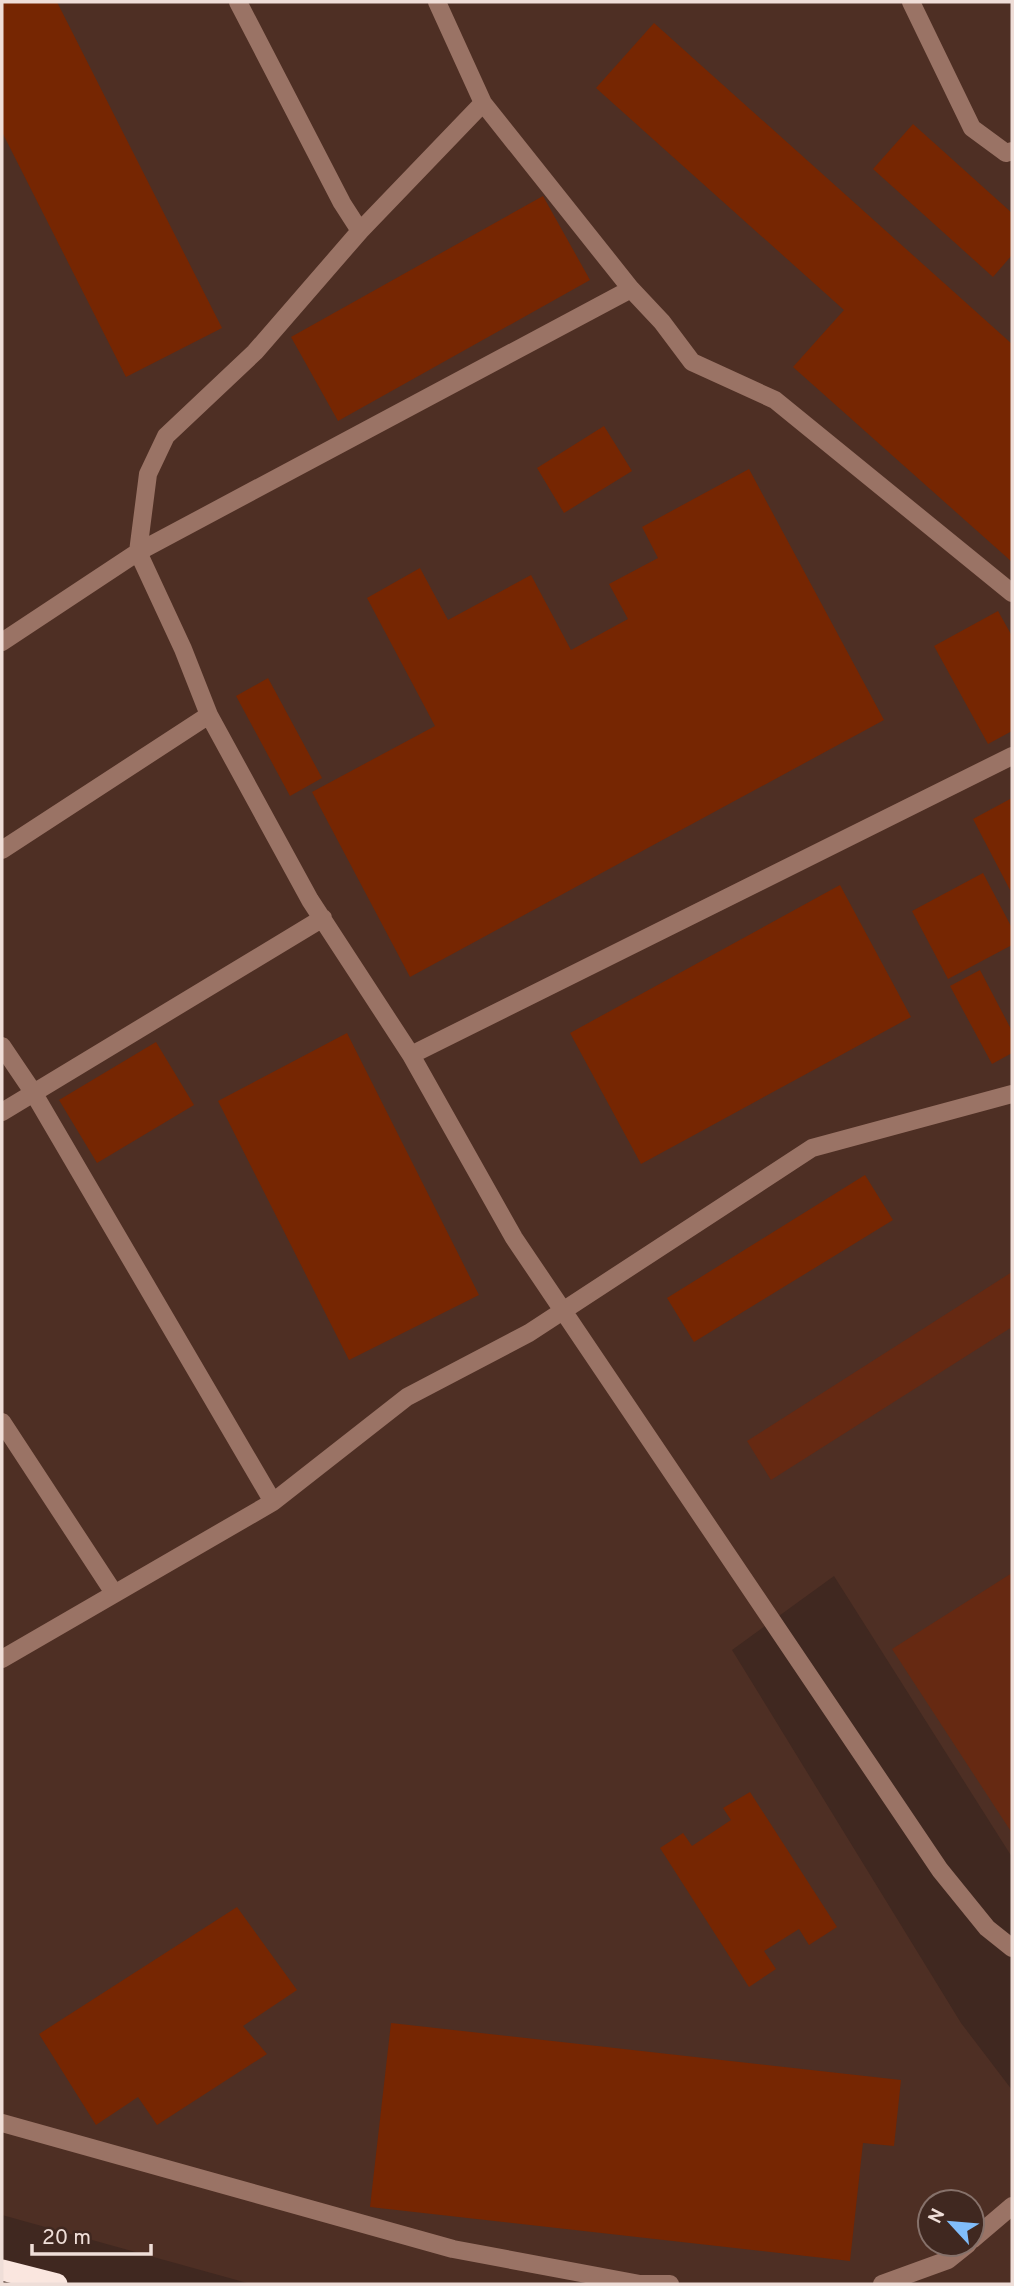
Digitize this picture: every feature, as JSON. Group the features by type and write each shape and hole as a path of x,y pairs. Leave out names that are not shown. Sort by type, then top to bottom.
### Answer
{"highway":[{"path":"2,2270 57,2284"}],"lane":[{"path":"238,2 342,203 360,231"},
{"path":"437,2 483,103 692,362 775,400 1012,593"},
{"path":"911,2 972,128 1006,153 1012,151"},
{"path":"483,103 360,231 255,352 166,436 148,474 138,552 183,649 209,715 310,900 411,1055 514,1238 940,1870 987,1928 1012,1948"},
{"path":"2,642 138,552 631,289"},
{"path":"2,850 209,715"},
{"path":"411,1055 1012,756"},
{"path":"2,1112 323,918"},
{"path":"2,1046 33,1092 273,1502"},
{"path":"2,1659 273,1502 407,1397 529,1333 812,1148 1012,1094"},
{"path":"2,1422 114,1593"},
{"path":"2,2123 453,2249 640,2284 670,2284"},
{"path":"986,2228 1012,2206"},
{"path":"882,2284 950,2258"}],"shaded area":[{"path":"2,2 1012,2 1012,1857 834,1576 732,1650 961,2023 1012,2090 1012,2284 251,2284 2,2215"},
{"path":"1012,1272 1012,1327 771,1480 747,1441"},
{"path":"1012,1573 1012,1833 892,1649"}],"building":[{"path":"2,2 57,2 222,328 126,377 2,132"},
{"path":"654,23 1012,344 1012,562 793,367 844,310 596,88"},
{"path":"913,124 1012,213 1012,255 993,277 873,169"},
{"path":"543,196 590,280 338,421 291,337"},
{"path":"604,426 632,471 564,513 537,468"},
{"path":"749,469 884,720 410,977 312,792 435,726 367,598 420,568 448,620 531,575 571,650 628,619 609,584 658,558 642,527"},
{"path":"998,611 1012,636 1012,731 988,744 934,646"},
{"path":"268,678 322,778 290,796 236,696"},
{"path":"1012,798 1012,889 1010,890 973,819"},
{"path":"983,873 1012,928 1012,945 948,979 912,911"},
{"path":"840,885 911,1017 641,1164 570,1033"},
{"path":"980,970 1012,1031 1012,1053 992,1064 950,986"},
{"path":"347,1033 479,1295 349,1360 218,1101"},
{"path":"156,1042 194,1105 97,1163 59,1100"},
{"path":"865,1175 893,1220 694,1342 667,1298"},
{"path":"750,1792 837,1927 809,1945 799,1929 764,1951 776,1969 749,1987 660,1848 683,1833 692,1846 731,1820 723,1808"},
{"path":"237,1907 297,1990 243,2026 267,2054 157,2125 138,2097 96,2125 39,2034"},
{"path":"391,2023 901,2080 894,2146 863,2143 850,2261 370,2207"}]}
